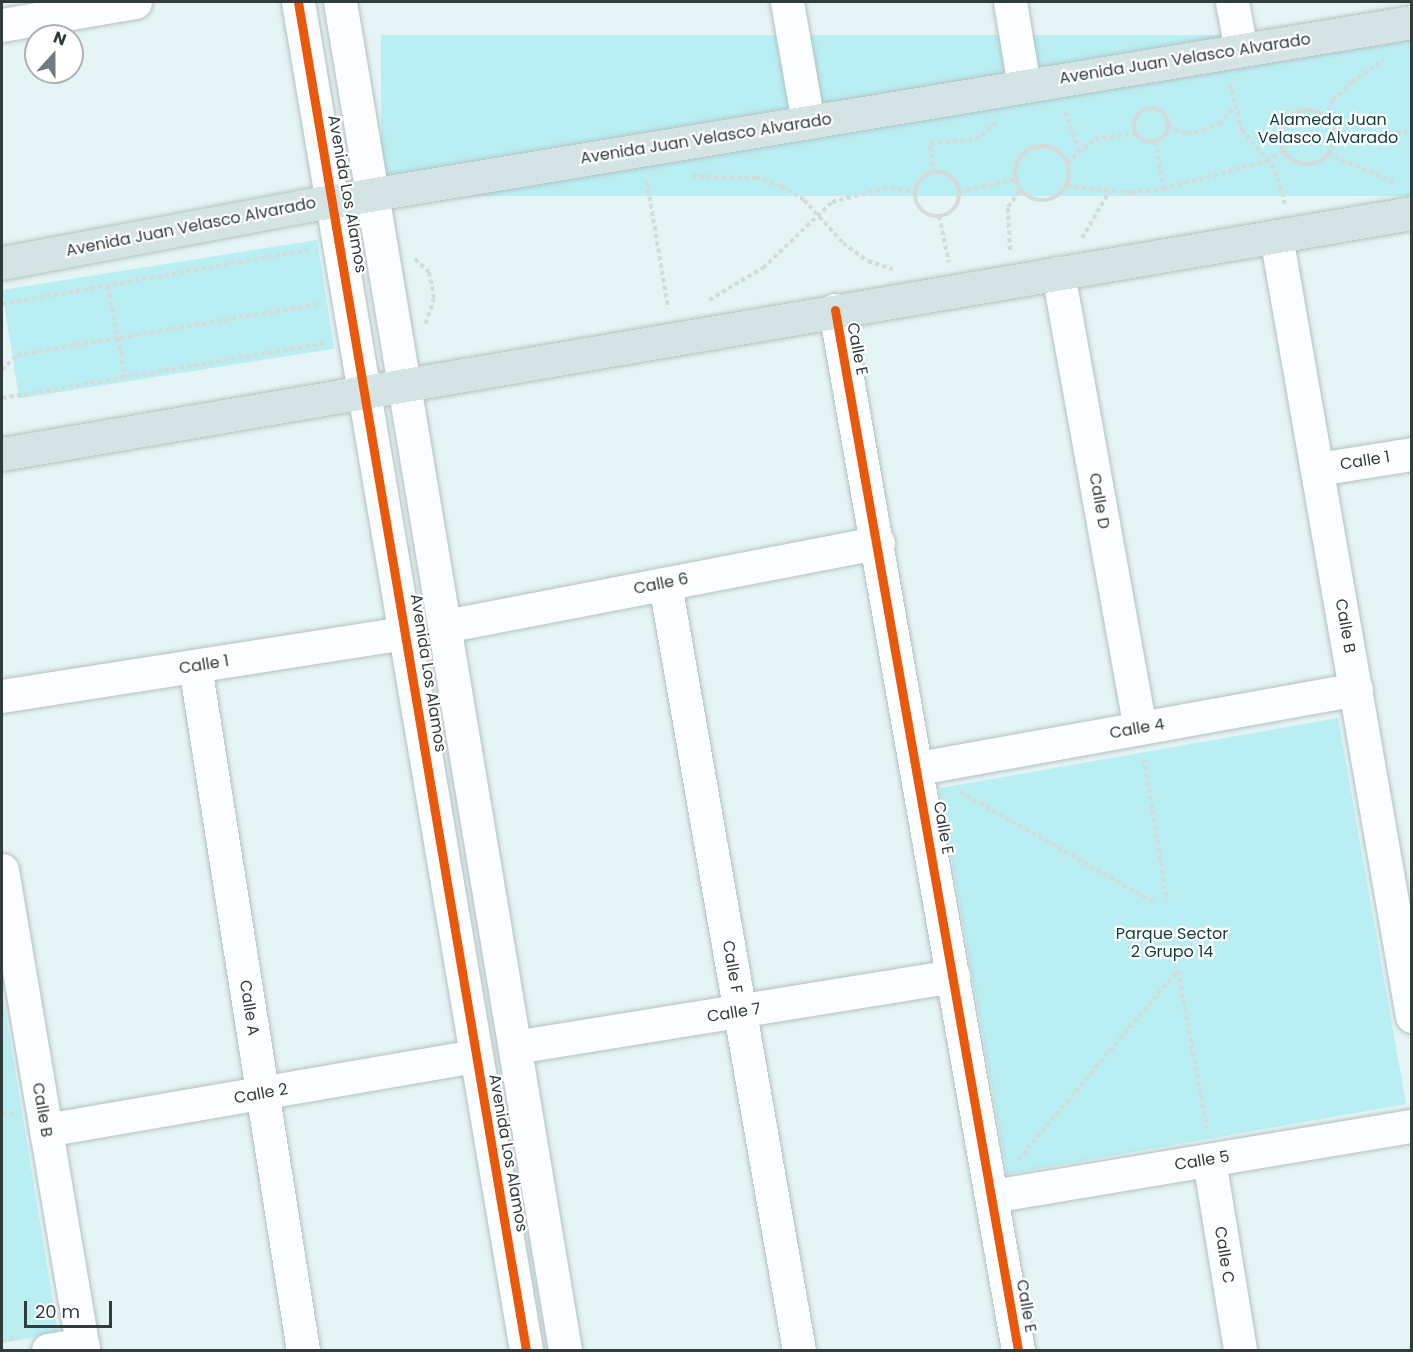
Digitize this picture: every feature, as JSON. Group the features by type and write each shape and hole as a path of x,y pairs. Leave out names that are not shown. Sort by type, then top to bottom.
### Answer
{"main road":[{"name":"Avenida Juan Velasco Alvarado","path":"2,263 333,201 1412,22"},
{"path":"2,454 406,382 1282,235 1406,199"}],"street":[{"path":"2,25 82,6 135,2"},
{"name":"Avenida Los Alamos","path":"298,2 367,389 526,1350"},
{"name":"Avenida Los Alamos","path":"340,2 371,195 406,382 565,1350"},
{"path":"787,2 808,122"},
{"path":"1010,2 1024,86"},
{"path":"1232,2 1236,51"},
{"name":"Calle B","path":"1282,235 1318,469 1356,689 1402,903 1412,1016"},
{"name":"Calle D","path":"1058,273 1143,749"},
{"name":"Calle E","path":"835,310 918,768 1018,1350"},
{"name":"Calle 1","path":"1318,469 1412,454"},
{"name":"Calle 6","path":"445,626 878,543"},
{"name":"Calle F","path":"665,584 799,1350"},
{"name":"Calle 1","path":"2,696 406,633"},
{"name":"Calle A","path":"195,666 303,1350"},
{"name":"Calle 4","path":"918,768 1143,749 1356,689"},
{"name":"Calle B","path":"2,870 5,918 46,1130 83,1347"},
{"name":"Calle 7","path":"515,1047 740,1013 953,976"},
{"name":"Calle 2","path":"46,1130 476,1056"},
{"name":"Calle 5","path":"992,1196 1209,1144 1412,1126"},
{"name":"Calle C","path":"1209,1144 1240,1350"},
{"path":"48,1350 83,1347"}],"path":[{"path":"1236,51 1234,108 1242,130 1267,161 1280,182 1282,235"},
{"path":"1326,118 1333,100 1351,82 1389,58"},
{"path":"1061,103 1079,151"},
{"path":"1136,133 1135,117 1148,108 1163,112 1168,127"},
{"path":"1168,127 1187,134 1203,131 1219,124 1234,108"},
{"path":"1328,154 1304,164 1284,149 1281,134 1292,115 1305,110 1326,118 1333,129 1359,137 1412,131"},
{"path":"934,173 930,143 976,140 1005,112"},
{"path":"1163,189 1156,141 1168,127"},
{"path":"1328,154 1333,129"},
{"path":"1067,163 1079,151 1108,134 1136,133 1156,141"},
{"path":"1067,186 1067,163 1056,149 1038,146 1022,154 1015,179 1021,190 1044,200 1067,186 1109,192 1163,189 1267,161 1284,149"},
{"path":"1328,154 1406,199"},
{"path":"934,173 953,179 959,192 956,205 939,216 925,212 915,193 921,179 934,173"},
{"path":"688,177 756,178 782,186 804,200 816,216 868,261 901,272"},
{"path":"959,192 1015,179"},
{"path":"636,183 657,180"},
{"path":"647,182 669,312"},
{"path":"697,304 763,268 832,202 869,189 915,193"},
{"path":"1001,259 1011,256 1008,207 1021,190"},
{"path":"1076,246 1109,192"},
{"path":"939,216 950,269"},
{"path":"408,249 429,272 433,308 423,332"},
{"path":"2,304 310,250"},
{"path":"942,270 960,267"},
{"path":"108,286 125,377"},
{"path":"2,370 17,355 319,304"},
{"path":"657,314 678,309"},
{"path":"2,398 326,343"},
{"path":"1143,749 1167,901"},
{"path":"918,768 1155,903"},
{"path":"1014,1164 1178,970 1209,1144"},
{"path":"1012,1153 1014,1164"},
{"path":"1014,1164 1026,1162"}],"green space":[{"name":"Alameda Juan Velasco Alvarado","path":"381,35 1411,35 1411,196 381,196"},
{"path":"317,240 334,349 19,399 2,290"},
{"name":"Parque Sector 2 Grupo 14","path":"1338,718 1406,1104 1007,1174 939,788"},
{"path":"2,991 58,1333 2,1343"}],"cycle path":[{"path":"298,2 526,1350"},
{"path":"835,310 1018,1350"}]}
